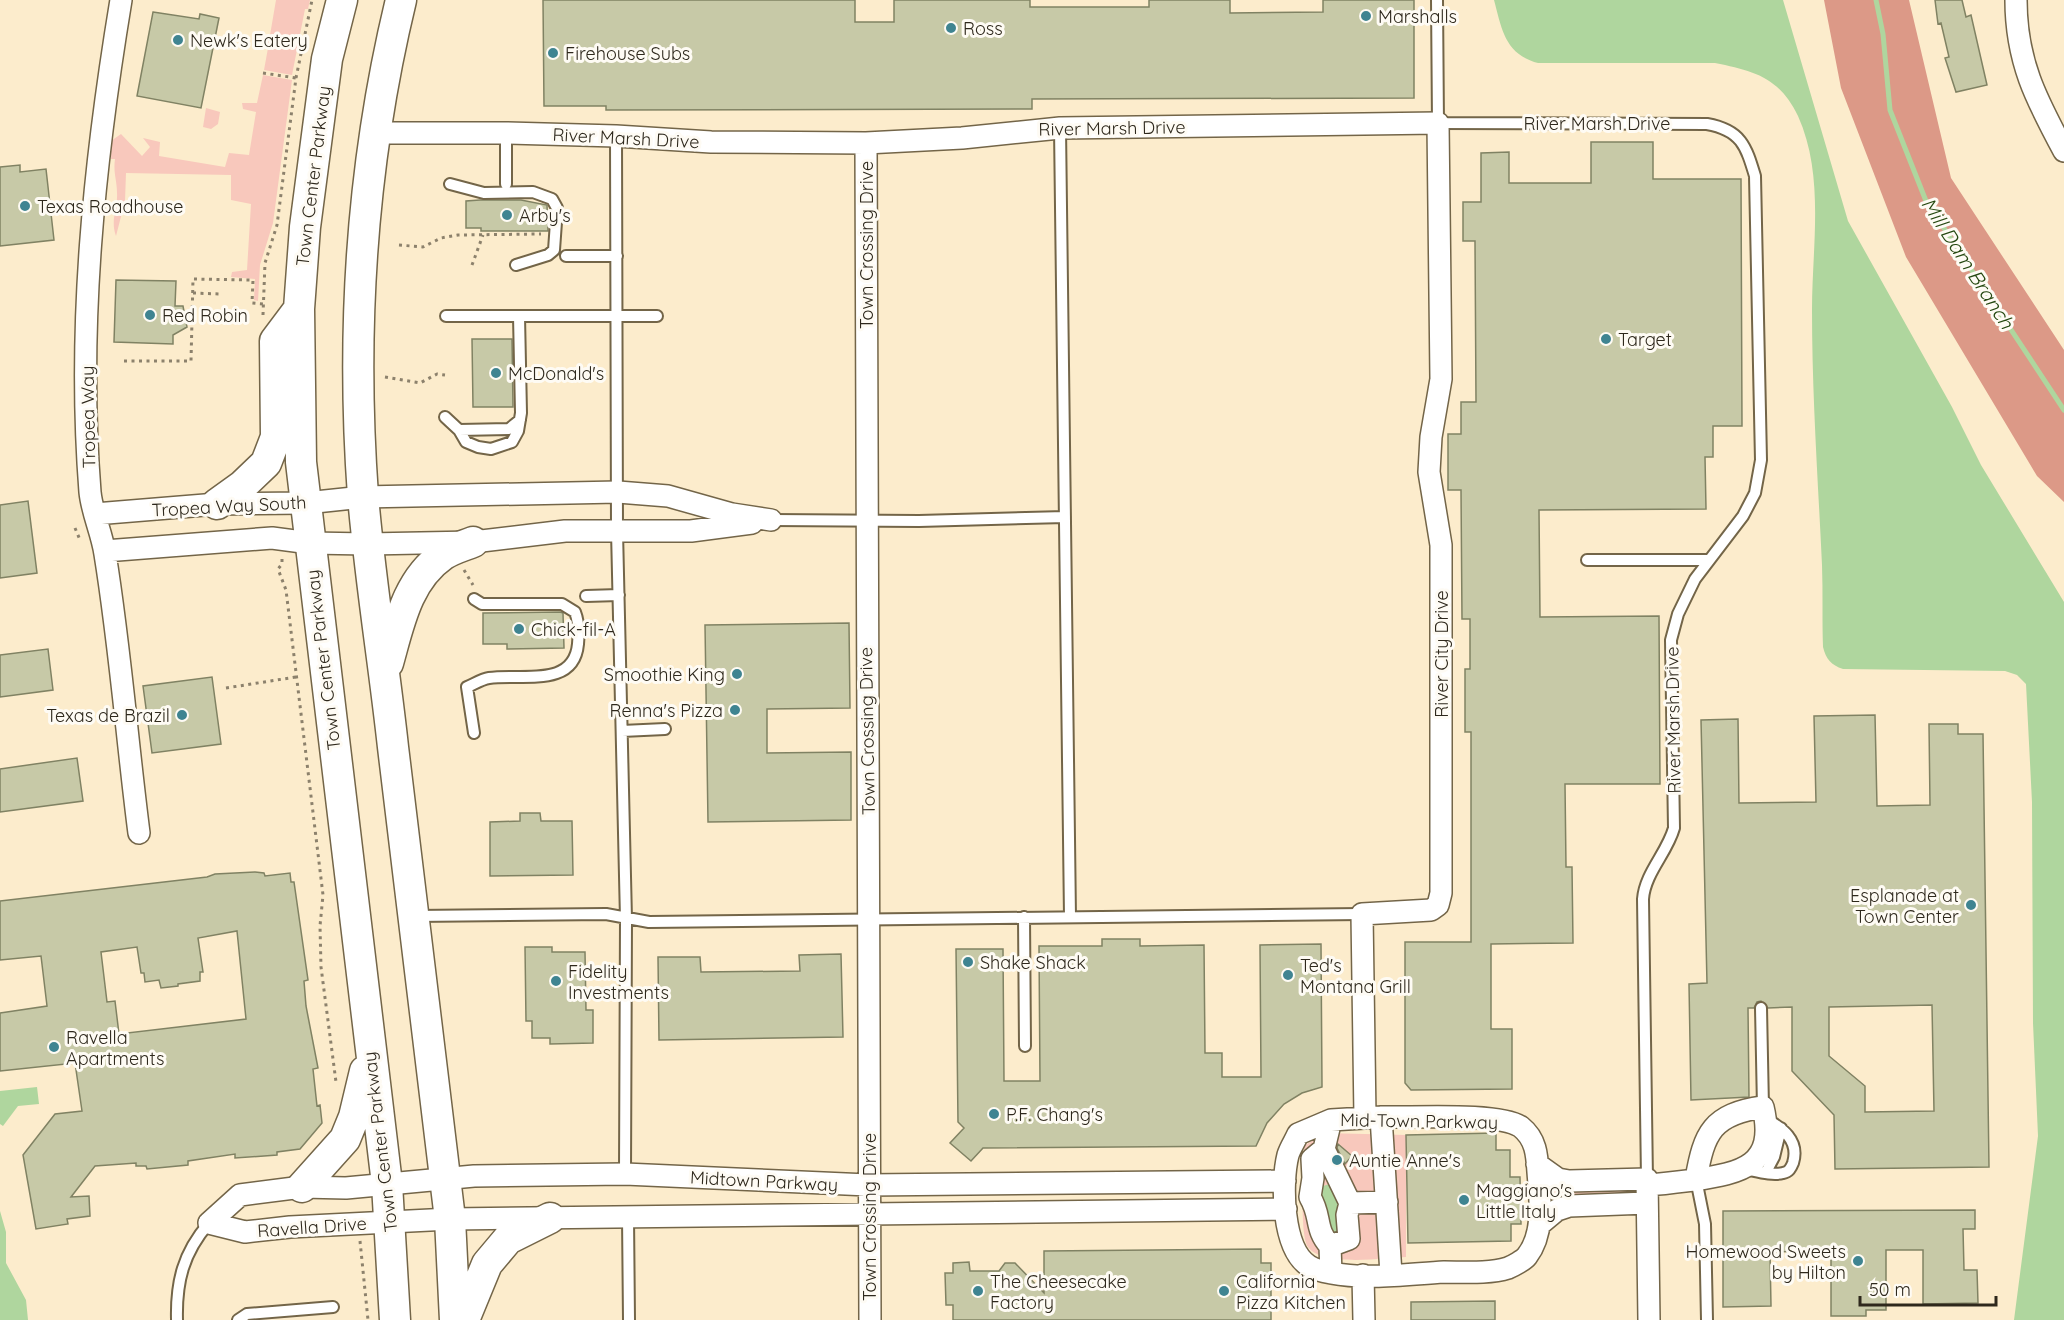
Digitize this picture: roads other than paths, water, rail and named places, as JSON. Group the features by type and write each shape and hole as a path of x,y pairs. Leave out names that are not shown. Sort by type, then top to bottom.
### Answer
{"main road":[{"name":"Town Center Parkway","path":"342,0 327,59 314,140 299,309 301,462 387,1184 395,1320"},
{"path":"401,0 386,66 375,133 361,269 359,424 368,544 446,1178 454,1320"},
{"path":"217,504 242,486 266,463 276,437 275,341 299,309"},
{"path":"384,674 406,599 425,573 443,555 468,554"},
{"path":"302,1187 345,1139 354,1117 370,1053"},
{"path":"464,1320 487,1264 508,1239 550,1218"}],"street":[{"name":"Tropea Way","path":"121,0 95,172 89,250 87,440 90,495 105,551 139,833"},
{"path":"2016,0 2017,32 2023,66 2032,90 2064,151"},
{"name":"River Marsh Drive","path":"375,133 506,133 616,136 711,142 866,143 962,138 1060,128 1438,123"},
{"name":"River City Drive","path":"1362,914 1431,910 1438,905 1441,893 1441,545 1429,472 1431,437 1441,379 1438,123"},
{"name":"Town Crossing Drive","path":"866,143 870,1320"},
{"name":"Tropea Way South","path":"95,513 217,504 306,503 363,497 618,492 668,496 732,513 771,520"},
{"name":"Tropea Way South","path":"105,551 272,538 310,543 368,544 468,554 565,531 691,531 771,520"},
{"path":"1362,914 1373,1118 1387,1202 1391,1274"},
{"path":"1539,1225 1557,1210 1569,1206 1696,1179 1710,1179 1744,1168 1756,1161 1764,1143 1770,1118 1739,1112 1710,1130 1703,1143 1696,1179"},
{"name":"Mid-Town Parkway","path":"1373,1118 1502,1120 1520,1126 1532,1139 1537,1150 1539,1225 1526,1257 1509,1268 1391,1274 1331,1274 1309,1266 1296,1253 1292,1243 1286,1209 1288,1154 1298,1134 1331,1120 1373,1118"},
{"path":"1331,1120 1318,1154 1310,1197 1317,1209 1331,1274"},
{"path":"1288,1154 1318,1154"},
{"path":"1292,1243 1349,1239 1349,1209 1318,1154"},
{"path":"1537,1164 1558,1179 1647,1189"},
{"name":"Midtown Parkway","path":"387,1184 446,1178 625,1174 868,1185 1286,1181"},
{"name":"Ravella Drive","path":"208,1223 240,1195 302,1187 346,1188 387,1184"},
{"path":"1647,1189 1649,1320"},
{"path":"1317,1209 1349,1209 1387,1202"},
{"name":"Midtown Parkway","path":"391,1222 450,1219 1286,1209"},
{"name":"Ravella Drive","path":"208,1223 244,1232 391,1222"},
{"path":"1363,1275 1364,1320"}],"lane":[{"path":"1437,0 1438,123"},
{"name":"River Marsh Drive","path":"1438,123 1707,124 1725,127 1734,133 1747,149 1755,176 1761,460 1755,493 1743,516 1695,579 1678,614 1671,640 1674,828 1643,893 1647,1189"},
{"path":"1060,128 1070,917"},
{"path":"506,133 506,184"},
{"path":"616,136 617,531 626,919 625,1174"},
{"path":"450,184 484,193 533,192 552,199 557,208 554,250 548,255 516,265"},
{"path":"566,256 617,256"},
{"path":"446,316 657,316"},
{"path":"445,417 459,430 466,442 491,448 512,442 518,431 520,420 519,316"},
{"path":"459,430 509,429 520,420"},
{"path":"771,520 1065,517"},
{"path":"1587,560 1708,560"},
{"path":"586,596 619,595"},
{"path":"474,599 482,604 562,604 575,612 578,619 578,644 571,665 562,673 547,676 487,678 467,687 474,733"},
{"path":"622,730 665,729"},
{"path":"414,916 606,914 649,922 1362,914"},
{"path":"1024,917 1025,1046"},
{"path":"1761,1008 1774,1157 1766,1172"},
{"path":"1744,1168 1783,1173 1792,1165 1794,1146 1770,1118"},
{"path":"1696,1179 1705,1224 1707,1320"},
{"path":"628,1217 629,1320"},
{"path":"177,1320 177,1288 183,1267 197,1237 208,1223"},
{"path":"238,1320 247,1314 333,1307"}],"waterway":[{"name":"Mill Dam Branch","path":"1876,0 1883,34 1890,110 1926,201 2064,410"}],"place":[{"name":"Marshalls","path":"1366,16"},
{"name":"Ross","path":"951,28"},
{"name":"Newk's Eatery","path":"178,40"},
{"name":"Firehouse Subs","path":"553,53"},
{"name":"Texas Roadhouse","path":"25,206"},
{"name":"Arby's","path":"507,215"},
{"name":"Red Robin","path":"150,315"},
{"name":"Target","path":"1606,339"},
{"name":"McDonald's","path":"496,373"},
{"name":"Chick-fil-A","path":"519,629"},
{"name":"Smoothie King","path":"737,674"},
{"name":"Renna's Pizza","path":"735,710"},
{"name":"Texas de Brazil","path":"182,715"},
{"name":"Esplanade at Town Center","path":"1971,905"},
{"name":"Shake Shack","path":"968,962"},
{"name":"Ted's Montana Grill","path":"1288,975"},
{"name":"Fidelity Investments","path":"556,981"},
{"name":"Ravella Apartments","path":"54,1047"},
{"name":"P.F. Chang's","path":"994,1114"},
{"name":"Auntie Anne's","path":"1337,1160"},
{"name":"Maggiano's Little Italy","path":"1464,1200"},
{"name":"Homewood Sweets by Hilton","path":"1858,1261"},
{"name":"The Cheesecake Factory","path":"978,1291"},
{"name":"California Pizza Kitchen","path":"1224,1291"}]}
